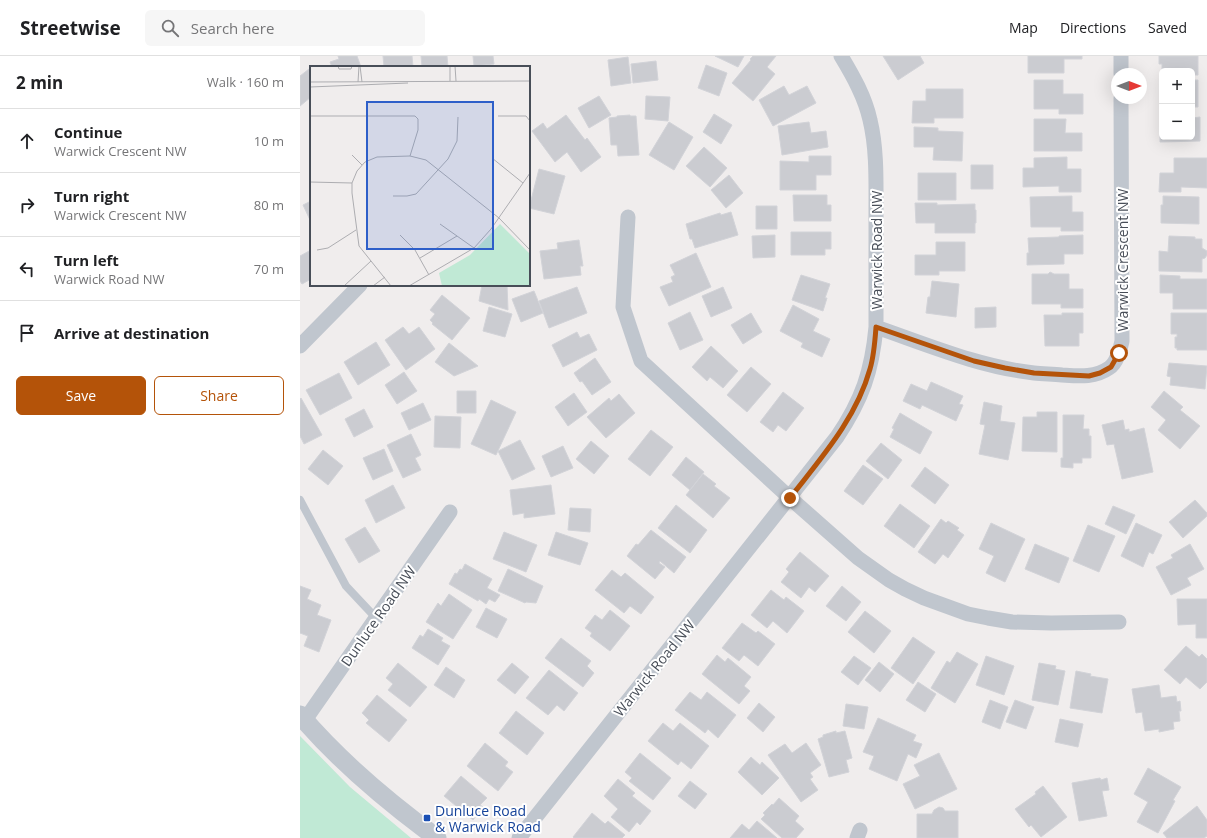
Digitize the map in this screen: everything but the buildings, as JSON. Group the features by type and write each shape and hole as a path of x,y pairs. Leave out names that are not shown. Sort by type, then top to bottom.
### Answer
{"street":[{"name":"Warwick Road NW","path":"519,838 837,437 855,407 864,387 870,369 876,327 876,172 874,143 870,120 863,96 841,56"},
{"path":"1121,56 1121,68"},
{"name":"Warwick Crescent NW","path":"876,327 974,361 1020,371 1089,376 1100,373 1111,367 1119,353 1122,341 1122,104"},
{"path":"628,217 623,307 641,361 790,498 858,558 884,577 905,589 947,607 968,614 1012,622 1118,622"},
{"path":"300,346 359,286"},
{"name":"Dunluce Road NW","path":"437,838 384,796 335,751 302,717 376,618 450,512"}],"lane":[{"path":"300,500 346,586 376,618"}],"green space":[{"path":"300,736 350,787 411,838 300,838"}],"place":[{"name":"Dunluce Road & Warwick Road","path":"427,818"}],"route":[{"path":"790,498 847,423 864,387 870,369 876,327 974,361 1034,373 1089,376 1100,373 1111,367 1119,353"}]}
